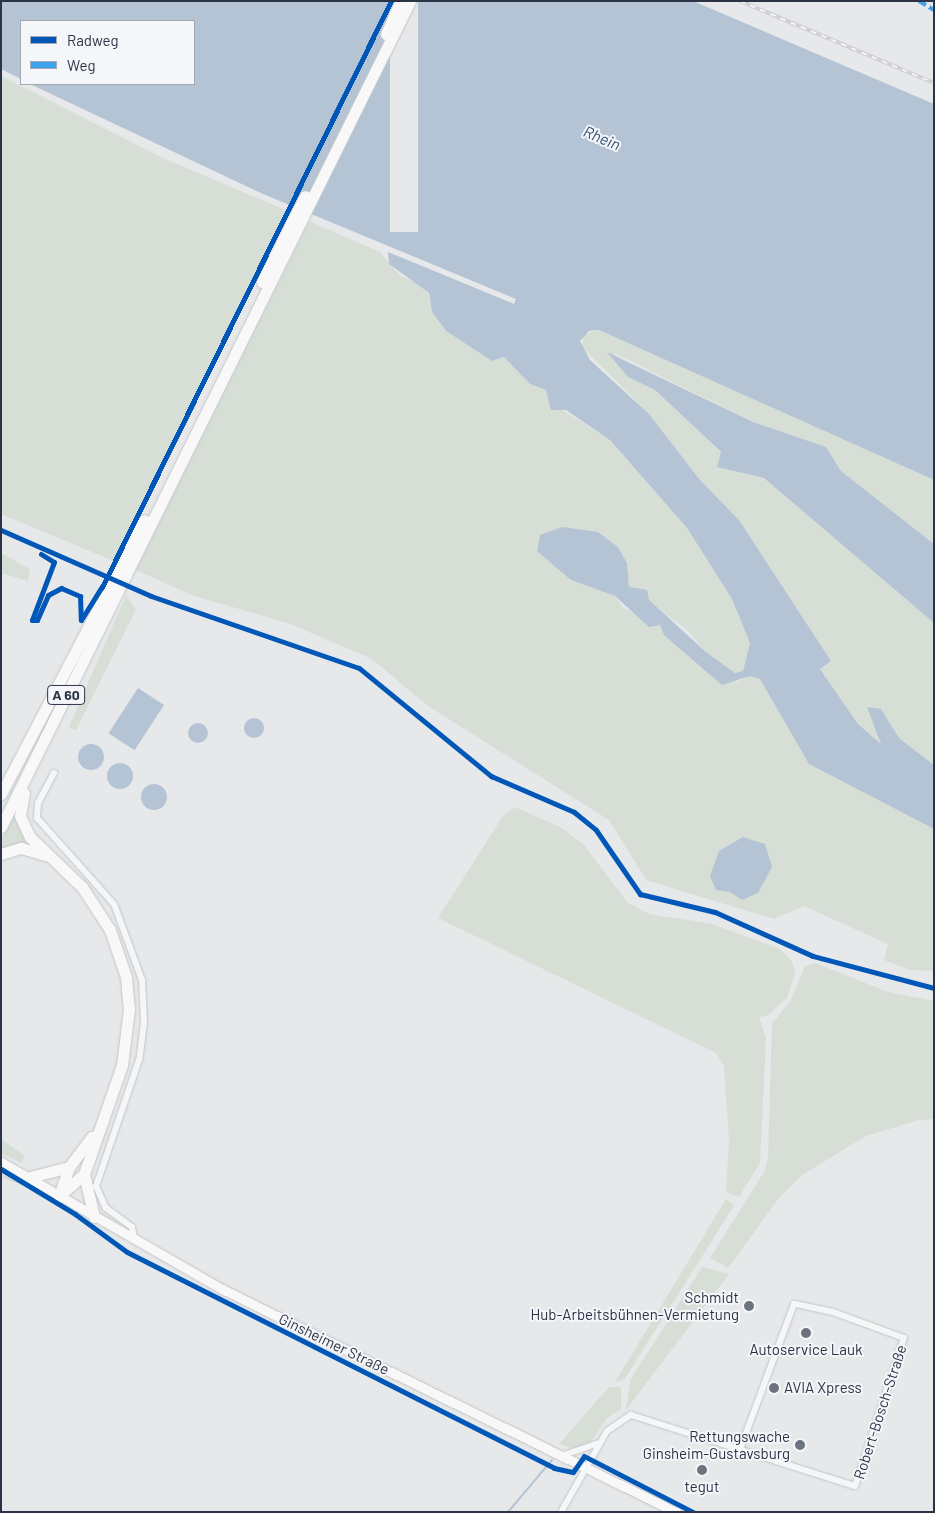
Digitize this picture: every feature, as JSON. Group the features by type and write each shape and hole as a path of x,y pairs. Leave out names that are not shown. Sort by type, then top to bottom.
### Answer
{"highway":[{"name":"A 60","path":"1,828 36,758 112,592 401,1"},
{"name":"A 60","path":"1,794 112,592 410,1"},
{"path":"36,758 20,816 30,837 46,855 82,887 101,913 126,977 127,1046 97,1130 84,1174 94,1217"},
{"path":"1,785 13,770"},
{"path":"1,854 21,848 46,855"},
{"path":"59,1196 70,1167 97,1130"},
{"path":"30,1177 70,1167"},
{"path":"59,1196 84,1174"}],"main road":[{"name":"Ginsheimer Straße","path":"1,1162 30,1177 133,1241 676,1512"}],"street":[{"path":"54,773 38,803 37,818 114,904 142,980 144,1022 139,1060 96,1186 106,1208 132,1227 133,1241"},
{"name":"Robert-Bosch-Straße","path":"794,1304 834,1312 904,1338 855,1486 740,1449 794,1304"},
{"path":"561,1512 602,1441 617,1420 631,1415 740,1449"},
{"path":"564,1455 589,1450 602,1441"}],"shaded area":[{"path":"1,76 163,158 288,211 116,562 1,514"},
{"path":"309,221 380,252 400,276 417,283 428,294 432,312 446,331 492,361 504,357 530,384 546,390 550,402 611,441 687,528 732,599 750,643 743,671 735,673 706,652 687,630 629,587 627,563 618,547 598,532 571,580 615,596 623,608 660,624 736,682 750,676 760,679 809,764 934,829 934,971 910,970 884,960 888,944 804,906 774,919 646,880 609,820 428,706 372,659 288,623 194,596 136,570"},
{"path":"599,330 934,480 934,544 841,471 826,447 753,422 614,353 628,377 655,390 721,453 717,467 764,478 934,623 934,765 899,738 881,709 878,732 881,744 858,724 820,669 831,661 739,520 700,480 649,414 582,347 583,335"},
{"path":"1,553 30,569 28,581 1,573"},
{"path":"126,595 136,609 76,730 69,727"},
{"path":"515,807 562,828 584,845 627,902 649,914 712,924 780,949 792,962 795,974 787,998 767,1016 759,1017 766,1038 760,1163 739,1197 726,1192 729,1142 724,1066 716,1053 438,918 503,816"},
{"path":"15,810 38,850 1,850 1,840"},
{"path":"815,963 888,992 934,1001 934,1119 919,1120 866,1136 802,1175 779,1198 728,1268 710,1258 764,1172 768,1158 772,1024 791,1000 805,966"},
{"path":"1,1139 25,1156 21,1163 1,1153"},
{"path":"1,1172 34,1190 1,1177"},
{"path":"726,1199 734,1205 624,1380 615,1382"},
{"path":"702,1267 729,1274 626,1410 631,1379"},
{"path":"609,1387 621,1387 621,1409 607,1418 590,1443 577,1449 559,1444"}],"water":[{"name":"Rhein","path":"1,1 693,1 934,104 934,480 599,330 589,331 580,341 590,360 649,414 700,480 739,520 831,661 820,669 858,724 881,744 867,707 881,709 899,738 934,765 934,829 809,764 760,679 750,676 722,685 664,635 660,625 649,627 615,596 571,580 537,551 540,535 562,527 598,532 618,547 627,563 629,587 647,590 649,600 706,652 735,673 743,671 750,643 732,599 687,528 611,441 566,410 551,410 546,390 530,384 504,357 492,361 446,331 432,312 429,293 389,264 388,252 514,304 516,299 263,194 32,85 195,85 195,20 20,20 20,78 1,69"},
{"path":"607,352 753,422 826,447 841,471 934,544 934,623 764,478 717,467 721,452 655,390 628,377"},
{"path":"138,688 164,705 135,750 109,733"},
{"path":"254,718 261,721 264,728 261,735 254,738 247,735 244,728 247,721"},
{"path":"198,723 205,726 208,733 205,740 198,743 191,740 188,733 191,726"},
{"path":"91,744 100,748 104,757 100,766 91,770 82,766 78,757 82,748"},
{"path":"120,763 129,767 133,776 129,785 120,789 111,785 107,776 111,767"},
{"path":"154,784 163,788 167,797 163,806 154,810 145,806 141,797 145,788"},
{"path":"743,837 765,844 772,867 758,893 742,900 730,892 716,890 710,876 719,851"}],"pier":[{"path":"390,1 418,1 418,232 390,232"}],"waterway":[{"path":"508,1512 552,1460"}],"railway":[{"path":"740,1 934,83"}],"marked path":[{"path":"919,1 934,10"}],"cycle path":[{"path":"41,554 54,562 32,620 37,620 48,595 61,588 80,596 81,620 102,587 391,1"},
{"path":"1,530 151,596 359,668 491,776 574,812 596,830 640,894 715,912 813,956 934,988"},
{"path":"1,1169 75,1214 127,1252 554,1468 573,1472 584,1456 693,1512"}],"place":[{"name":"Schmidt Hub-Arbeitsbühnen-Vermietung","path":"749,1306"},
{"name":"Autoservice Lauk","path":"806,1333"},
{"name":"AVIA Xpress","path":"774,1388"},
{"name":"Rettungswache Ginsheim-Gustavsburg","path":"800,1445"},
{"name":"tegut","path":"702,1470"}]}
